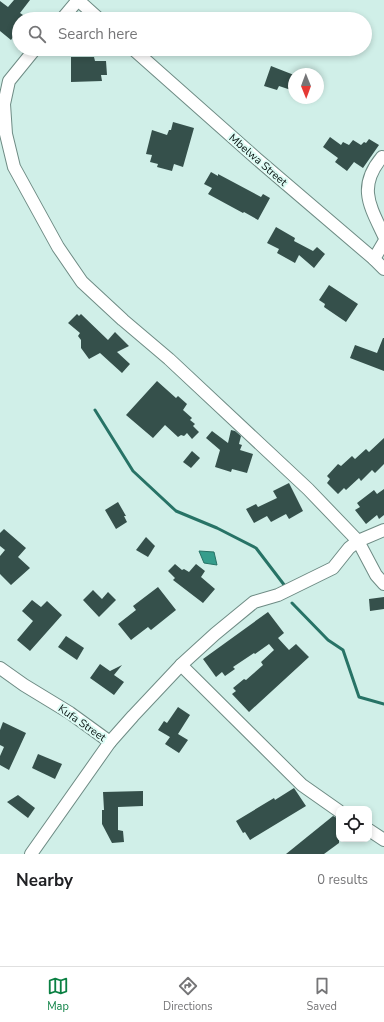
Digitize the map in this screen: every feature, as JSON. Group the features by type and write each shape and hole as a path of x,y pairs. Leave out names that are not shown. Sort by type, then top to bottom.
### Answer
{"street":[{"path":"68,12 78,0 91,12"},
{"path":"29,56 9,81 4,104 6,134 14,167 58,247 82,282 123,320 169,359 308,489 358,541 376,575 384,584"},
{"name":"Mbelwa Street","path":"141,56 251,154 374,259 384,270"},
{"path":"382,157 371,176 367,190 373,215 384,236"},
{"path":"374,259 384,242"},
{"path":"110,742 181,665 215,634 254,602 278,595 333,568 349,548 358,541 384,530"},
{"path":"181,665 302,786 336,809"},
{"name":"Kufa Street","path":"0,668 24,685 70,713 110,742 31,854"},
{"path":"372,832 384,840"}],"shaded area":[{"path":"199,551 214,552 217,565 204,563"}],"building":[{"path":"14,0 30,0 21,12 12,12 11,40 0,31 0,1 8,7"},
{"path":"71,57 94,57 95,61 106,61 107,75 101,75 102,81 71,82"},
{"path":"271,66 288,73 288,89 279,86 277,90 264,86"},
{"path":"173,122 194,128 183,167 174,164 172,171 157,167 158,164 150,162 152,155 146,154 152,130 167,135 169,130 171,130"},
{"path":"330,137 341,145 343,142 349,145 353,140 361,145 364,142 366,143 369,139 379,145 363,168 354,162 347,171 335,162 338,158 323,147"},
{"path":"211,172 218,176 218,174 261,197 263,194 270,198 258,220 208,194 212,188 204,184"},
{"path":"276,227 295,238 294,241 313,251 317,247 325,254 314,268 299,255 295,263 277,253 279,249 267,243"},
{"path":"329,285 358,304 346,322 324,307 325,304 319,300"},
{"path":"77,314 79,316 81,314 108,340 115,332 129,346 117,352 130,364 122,373 100,353 89,359 81,348 81,340 78,336 80,333 68,323"},
{"path":"383,338 384,371 350,358 355,345 377,353"},
{"path":"157,381 176,398 178,396 187,404 183,410 192,418 190,420 195,424 193,426 199,432 192,439 187,433 184,436 181,435 178,437 165,425 153,438 126,415"},
{"path":"231,430 235,431 241,436 239,444 242,445 240,450 253,454 247,473 232,469 231,472 215,467 220,450 206,438 212,431 228,443"},
{"path":"384,438 384,464 375,473 372,470 361,481 359,478 346,490 344,488 338,494 327,483 330,479 327,476 338,464 341,466 352,456 355,459 366,449 369,452"},
{"path":"192,451 200,458 191,468 183,462"},
{"path":"289,483 303,511 289,519 286,514 271,522 267,516 254,523 246,509 256,504 258,507 277,498 273,491"},
{"path":"384,489 384,515 379,519 377,515 366,524 355,510 360,507 357,503 374,490 377,494"},
{"path":"118,502 126,516 124,516 127,522 116,529 105,510"},
{"path":"4,529 26,548 18,557 30,568 11,585 0,574 0,556 5,550 0,546 0,533"},
{"path":"146,537 155,546 148,557 136,550"},
{"path":"175,564 182,570 184,569 189,572 196,564 205,571 201,577 215,589 203,603 173,580 175,578 168,571"},
{"path":"158,587 176,610 151,630 148,627 131,640 118,624 136,610 133,606"},
{"path":"93,590 102,599 108,592 116,600 99,617 83,600"},
{"path":"384,597 384,609 370,611 369,599"},
{"path":"32,600 41,607 47,601 62,615 30,651 17,640 33,621 22,611"},
{"path":"268,612 284,633 278,638 289,650 296,644 309,657 249,712 232,694 236,691 233,688 244,679 246,680 263,665 261,662 274,650 269,644 233,667 235,669 225,676 222,672 216,677 203,659"},
{"path":"66,636 84,648 77,660 58,647"},
{"path":"100,664 110,671 122,665 114,675 124,682 114,695 90,678"},
{"path":"178,707 190,715 178,734 188,740 179,753 165,744 170,737 158,730 164,721 167,723"},
{"path":"3,722 26,733 9,770 0,765 0,756 4,747 0,745 0,730"},
{"path":"38,754 62,764 55,779 32,768"},
{"path":"294,788 306,806 250,840 245,832 243,833 236,821"},
{"path":"143,791 143,806 118,807 118,830 123,831 124,842 112,843 102,824 102,810 104,810 103,792"},
{"path":"18,795 35,808 28,818 7,802"},
{"path":"333,816 336,818 336,842 339,843 324,854 286,854"}],"waterway":[{"path":"95,410 133,471 176,511 217,528 256,548 285,586"},
{"path":"292,603 328,640 343,650 359,697 384,704"}]}
